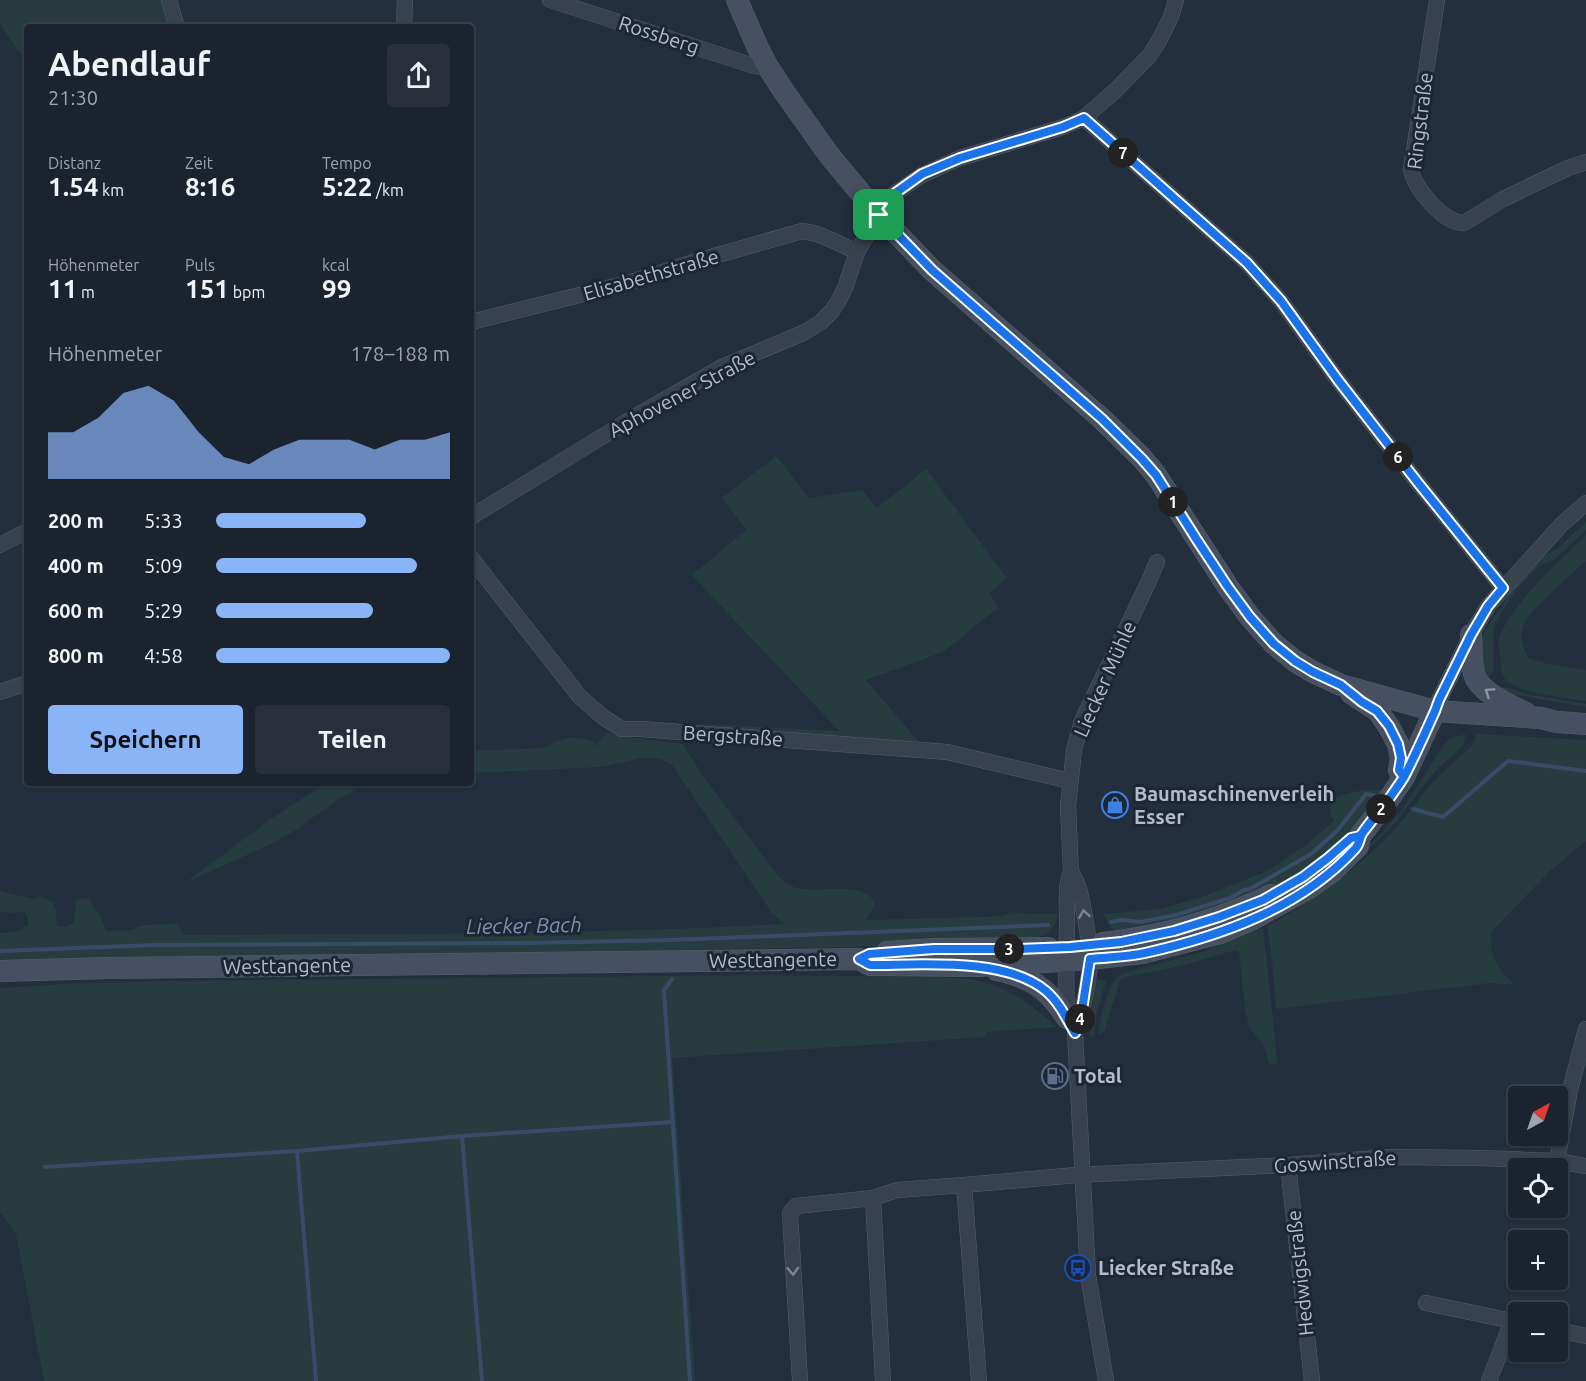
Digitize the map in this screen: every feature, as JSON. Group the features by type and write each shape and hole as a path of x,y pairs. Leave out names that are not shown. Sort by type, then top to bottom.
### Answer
{"main road":[{"path":"737,0 768,67 829,155 879,215 932,270 1102,419 1142,459 1156,475 1228,587 1274,644 1295,661 1341,685 1435,711 1540,718"},
{"path":"1471,635 1474,675 1481,687 1529,715 1557,722 1586,724"},
{"path":"1341,685 1377,711 1389,726 1398,744 1401,758 1399,770 1404,777"},
{"path":"859,959 869,954 934,949 1065,954 1089,952 1121,942 1174,931 1263,900 1303,877 1351,838 1360,836 1404,777 1435,711"},
{"name":"Westtangente","path":"0,971 859,959 870,965 979,966 1065,954"},
{"path":"979,966 1011,973 1038,985 1055,1000 1071,1026"}],"street":[{"path":"169,0 176,24"},
{"path":"404,24 405,0"},
{"name":"Rossberg","path":"550,0 754,66 768,67"},
{"name":"Aphovener Straße","path":"474,515 722,367 803,333 821,322 839,300 858,252 894,194 922,174 960,158 1052,131 1084,118 1116,90 1149,56 1171,17 1176,0"},
{"name":"Ringstraße","path":"1437,0 1411,170 1416,185 1444,217 1457,224 1464,223 1503,200 1568,168 1586,162"},
{"path":"1084,118 1247,263 1281,301 1352,397 1503,588"},
{"name":"Elisabethstraße","path":"474,321 628,283 802,231 813,232 858,252"},
{"path":"1435,711 1471,635 1488,606 1562,524 1586,503"},
{"path":"0,545 24,533"},
{"name":"Bergstraße","path":"474,562 580,697 603,717 622,729 947,752 1070,781"},
{"name":"Liecker Mühle","path":"1065,954 1067,882 1071,872 1068,806 1074,750 1082,721 1156,562"},
{"path":"0,691 24,684"},
{"name":"Liecker Mühle","path":"1071,872 1077,881 1082,903 1089,952"},
{"path":"1071,1026 1081,1016 1089,952"},
{"path":"1065,954 1083,1174 1088,1275 1106,1381"},
{"path":"1558,1158 1570,1090 1586,1029"},
{"name":"Goswinstraße","path":"800,1381 790,1212 796,1206 873,1198 897,1190 1083,1174 1288,1166 1390,1157 1508,1159"},
{"name":"Goswinstraße","path":"1568,1163 1586,1166"},
{"name":"Hedwigstraße","path":"1288,1166 1312,1381"},
{"path":"964,1185 979,1381"},
{"path":"873,1198 883,1381"},
{"path":"1426,1303 1508,1321"},
{"path":"1568,1332 1586,1336"},
{"path":"1489,1381 1508,1338"}],"green space":[{"path":"0,0 161,0 169,24 24,24 24,53 21,55 0,24"},
{"path":"776,456 809,498 862,490 877,508 926,469 1007,578 989,593 999,607 943,652 866,680 919,742 837,743 770,736 697,724 839,731 692,575 746,530 722,498"},
{"path":"1586,522 1586,530 1554,560 1540,565 1518,588 1502,612 1495,624 1493,634 1494,671 1484,681 1480,640 1486,629 1517,583 1537,559 1558,548"},
{"path":"1586,535 1586,561 1531,614 1522,634 1528,658 1586,670 1586,701 1546,695 1517,687 1507,681 1502,672 1499,641 1503,629 1522,600"},
{"path":"1491,687 1508,688 1527,694 1586,704 1586,707 1505,693"},
{"path":"608,732 618,736 683,744 720,800 781,879 799,888 849,889 869,895 875,903 866,920 1002,916 1011,912 1058,914 1056,923 1044,935 1010,942 0,963 0,933 17,932 28,925 28,916 24,912 0,911 0,891 33,899 41,896 52,902 57,912 55,921 58,927 66,927 74,923 76,900 88,898 99,914 106,931 131,930 144,925 177,924 185,935 560,932 785,924 772,913 672,765 661,759 642,758 602,767 474,773 474,751 543,748 568,738 592,741 595,746"},
{"path":"1466,734 1463,746 1438,768 1390,829 1344,872 1121,969 1116,965 1355,859 1402,810 1445,743 1451,738"},
{"path":"1476,734 1586,740 1586,841 1550,871 1492,931 1493,955 1515,985 1489,983 1276,1009 1267,926 1304,905 1338,881 1371,853 1438,777 1472,746"},
{"path":"321,786 363,786 337,800 296,830 273,843 185,883 268,821"},
{"path":"1383,789 1368,810 1328,853 1295,876 1258,895 1194,919 1117,931 1110,927 1103,914 1159,909 1202,897 1267,871 1307,844 1334,821 1330,811 1331,804 1336,798 1354,792"},
{"path":"1263,928 1276,1048 1277,1062 1273,1065 1269,1064 1264,1045 1250,1029 1245,1009 1239,952 1236,950 1120,980 1104,1032 1098,1034 1107,996 1118,977 1127,972 1205,951"},
{"path":"771,975 969,979 997,986 1033,1007 1057,1027 986,1032 985,1037 672,1058 695,1381 44,1381 16,1235 0,1213 0,988 168,981"},
{"path":"1096,979 1106,981 1097,1011 1094,1035 1091,1036 1088,1028"}],"waterway":[{"name":"Liecker Bach","path":"1413,809 1443,817 1508,761 1586,771"},
{"name":"Liecker Bach","path":"1111,922 1122,920 1140,922 1176,915 1230,898 1250,889 1311,854 1337,831 1366,794 1377,796"},
{"name":"Liecker Bach","path":"0,951 156,945 671,940 1048,925"},
{"path":"672,979 664,990 690,1381"},
{"path":"482,1381 462,1136 673,1122"},
{"path":"316,1381 297,1151 462,1136"},
{"path":"45,1167 297,1151"}],"place":[{"name":"Baumaschinenverleih Esser","path":"1115,805"},
{"name":"Total","path":"1055,1076"},
{"name":"Liecker Straße","path":"1078,1268"}],"route":[{"path":"879,215 888,207 894,194 922,174 960,158 1063,127 1084,118 1247,263 1281,301 1338,380 1503,588 1488,606 1471,635 1404,777 1391,796 1360,836 1358,846 1334,870 1309,888 1251,920 1220,933 1142,953 1090,959 1081,1016 1075,1033 1055,1000 1047,992 1038,985 1011,973 979,966 870,965 859,959 869,954 934,949 1018,949 1121,942 1174,931 1263,900 1303,877 1351,838 1360,836 1404,777 1399,770 1401,758 1398,744 1389,726 1377,711 1341,685 1295,661 1274,644 1228,587 1156,475 1142,459 1102,419 932,270 879,215"}]}
